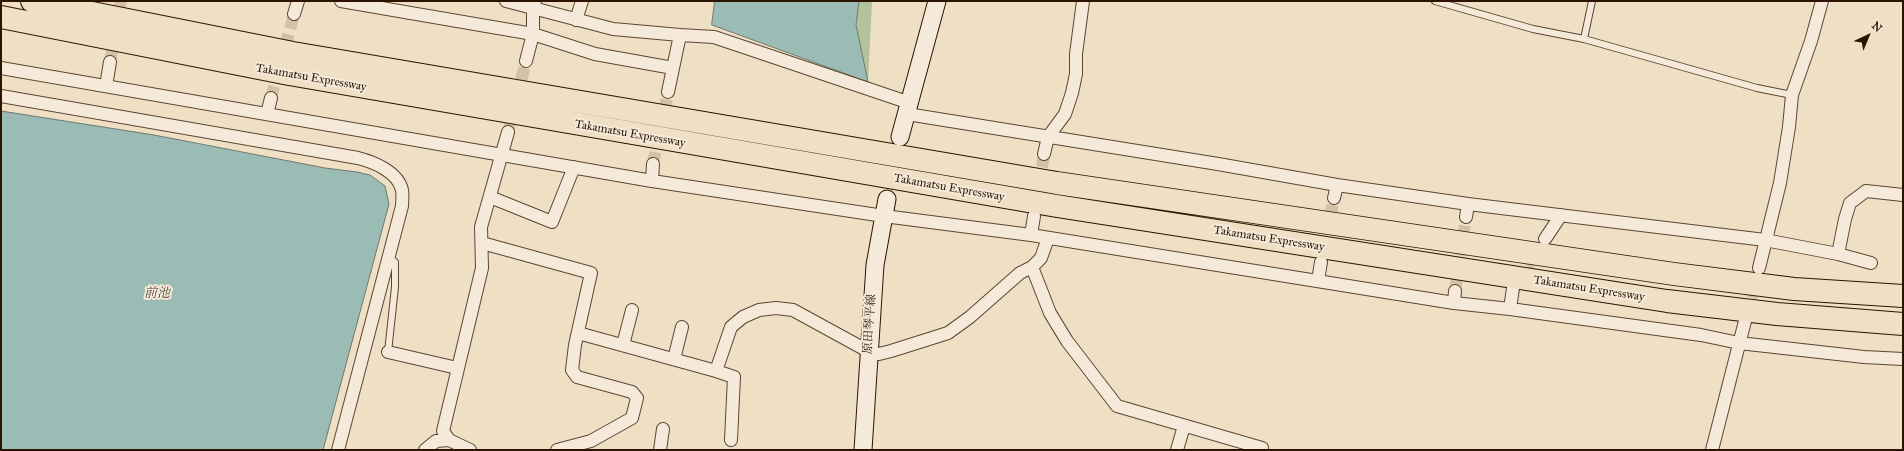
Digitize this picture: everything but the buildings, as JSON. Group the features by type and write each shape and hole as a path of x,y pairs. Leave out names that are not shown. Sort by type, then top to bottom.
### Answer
{"highway":[{"name":"Takamatsu Expressway","path":"32,1 293,53 1056,183 1674,274 1794,289 1903,296"},
{"name":"Takamatsu Expressway","path":"1,17 289,74 1057,206 1667,301 1777,314 1903,324"}],"main road":[{"path":"900,137 909,109 937,1"},
{"name":"原田琴平線","path":"863,450 868,351 875,265 887,199"}],"street":[{"path":"294,14 298,1"},
{"path":"341,1 533,34 595,54 673,68"},
{"path":"506,1 534,4 576,20 613,29 714,37 909,109 1048,137 1218,164 1337,185 1468,204 1766,240 1838,254 1871,263"},
{"path":"576,20 582,1"},
{"path":"1044,154 1048,137 1065,114 1072,93 1083,1"},
{"path":"1759,268 1780,183 1789,127 1792,94 1811,41 1822,1"},
{"path":"526,61 533,34 534,4"},
{"path":"668,92 680,35"},
{"path":"106,86 110,62"},
{"path":"1,68 652,181 884,216 1031,235 1318,281 1454,297 1510,309 1701,335 1739,343 1864,357 1903,359"},
{"path":"1,96 372,161 384,168 395,178 402,190 402,206 338,450"},
{"path":"267,114 271,98"},
{"path":"449,440 443,430 482,268 481,227 503,154 508,132"},
{"path":"652,181 653,164"},
{"path":"490,197 552,222 574,167"},
{"path":"1334,198 1337,185"},
{"path":"1838,254 1845,219 1850,203 1866,191 1903,195"},
{"path":"1466,217 1468,204"},
{"path":"1545,239 1561,215"},
{"path":"1031,235 1034,216"},
{"path":"716,371 731,327 742,317 759,310 776,308 793,310 868,351 880,354 891,352 948,333 970,317 1020,273 1032,266 1041,258 1048,238"},
{"path":"482,243 591,273 578,333 572,370 576,377 632,392 637,398 632,418 591,441 557,450"},
{"path":"1318,281 1321,262"},
{"path":"1032,266 1050,313 1067,341 1117,406 1262,448 1262,450"},
{"path":"1510,309 1513,288"},
{"path":"623,345 632,310"},
{"path":"1712,450 1744,321"},
{"path":"674,360 682,327"},
{"path":"578,333 734,377 731,440"},
{"path":"388,352 458,368"},
{"path":"1177,450 1184,426"},
{"path":"660,450 663,429"},
{"path":"425,450 436,441 449,440 470,450"}],"lane":[{"path":"1435,1 1533,29 1584,39 1757,88 1792,94"},
{"path":"1584,39 1592,1"},
{"path":"388,257 395,262 395,287 388,352"}],"green space":[{"path":"859,1 872,1 868,82 856,25"}],"water":[{"path":"715,1 859,1 856,25 868,82 712,25"},
{"name":"前池","path":"1,111 154,135 325,168 357,172 370,175 385,186 389,204 323,450 1,450"}],"tunnel":[{"path":"110,62 121,1"},
{"path":"271,98 294,14"},
{"path":"508,132 526,61"},
{"path":"653,164 668,92"},
{"path":"1039,185 1044,154"},
{"path":"1323,252 1334,198"},
{"path":"1455,291 1466,217"},
{"path":"1517,281 1538,250"},
{"path":"1746,315 1756,279"}]}
